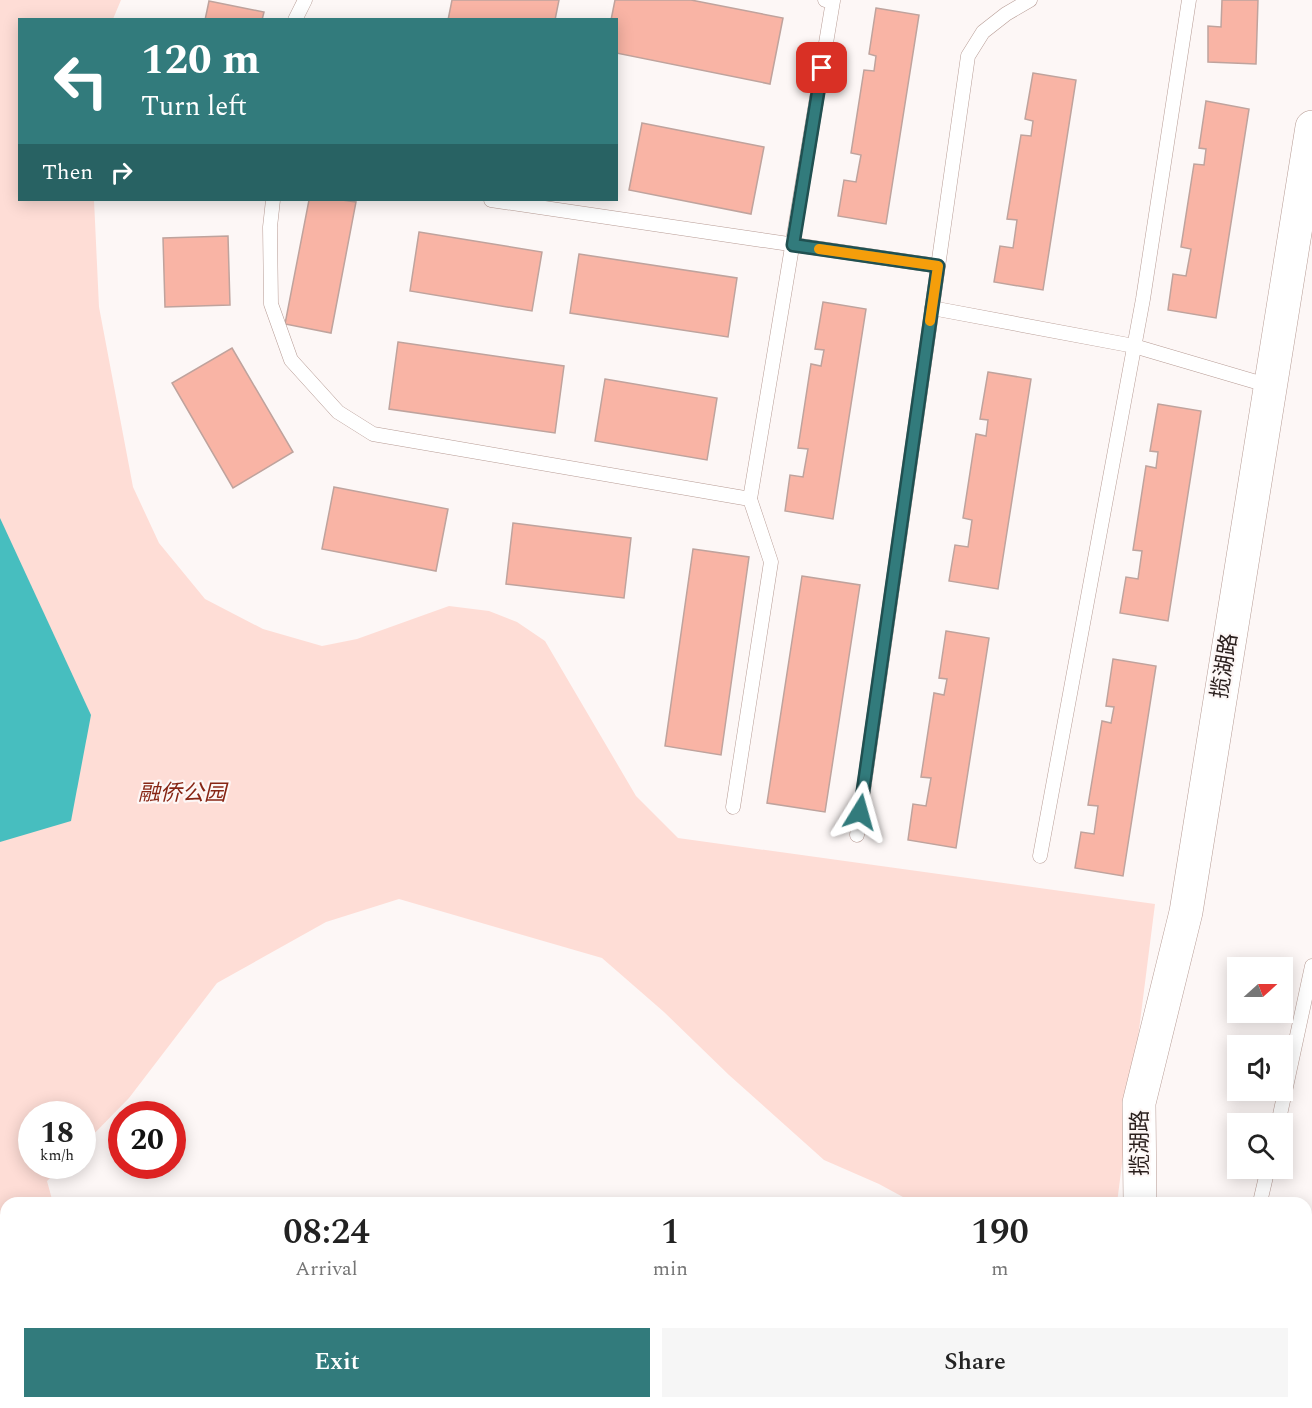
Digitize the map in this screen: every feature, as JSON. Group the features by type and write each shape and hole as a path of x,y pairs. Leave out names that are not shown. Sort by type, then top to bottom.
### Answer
{"street":[{"name":"揽湖路","path":"1140,1197 1139,1103 1186,912 1312,127"}],"lane":[{"path":"296,18 305,0"},
{"path":"733,807 771,562 750,499 833,2 825,0"},
{"path":"857,835 968,56 983,32 1006,14 1030,0"},
{"path":"1040,856 1134,346 1189,0"},
{"path":"273,201 270,227 271,304 291,360 338,412 373,434 750,499"},
{"path":"498,201 938,266"},
{"path":"932,308 1134,346 1270,386"},
{"path":"1280,1113 1312,966"},
{"path":"1261,1197 1265,1179"}],"green space":[{"name":"融侨公园","path":"0,0 121,0 113,18 18,18 18,201 94,201 99,307 133,487 159,543 205,599 263,629 322,646 357,639 449,606 489,611 517,622 545,641 636,796 678,838 1155,904 1118,1197 903,1197 824,1160 602,958 399,899 326,922 217,983 129,1098 126,1101 108,1101 108,1119 96,1132 96,1101 18,1101 18,1179 49,1179 47,1181 51,1197 0,1197"}],"water":[{"path":"0,518 91,715 71,821 0,842"}],"building":[{"path":"452,0 559,0 555,18 448,18"},
{"path":"615,0 691,0 783,18 770,84 618,53 618,18 611,18"},
{"path":"1222,0 1258,0 1256,64 1208,62 1208,26 1221,27"},
{"path":"209,1 264,12 262,18 205,18"},
{"path":"876,8 919,15 886,224 838,216 844,180 856,182 861,155 851,153 864,70 874,71 876,56 869,54"},
{"path":"1033,73 1076,80 1043,290 994,282 1000,246 1013,248 1017,220 1007,219 1021,135 1031,136 1033,121 1025,119"},
{"path":"1206,101 1249,109 1216,318 1168,310 1173,274 1186,276 1191,249 1181,247 1194,164 1204,165 1206,149 1199,148"},
{"path":"642,123 764,147 751,214 629,190"},
{"path":"309,201 356,202 331,333 285,324"},
{"path":"419,232 542,252 532,311 410,291"},
{"path":"228,236 230,305 165,307 163,238"},
{"path":"579,254 737,278 728,337 570,313"},
{"path":"823,302 866,309 833,519 785,511 790,475 803,477 808,449 798,448 811,364 821,366 824,350 815,349"},
{"path":"398,342 564,366 555,433 389,409"},
{"path":"232,348 293,452 233,488 172,383"},
{"path":"988,372 1031,379 998,589 949,581 955,545 968,547 972,520 963,518 976,434 986,436 988,420 980,419"},
{"path":"605,379 717,398 707,460 595,441"},
{"path":"1158,404 1201,411 1168,621 1120,613 1126,577 1138,579 1142,551 1133,550 1146,466 1156,468 1158,452 1150,451"},
{"path":"334,487 448,509 436,571 322,549"},
{"path":"513,523 631,538 624,598 506,584"},
{"path":"693,549 749,557 721,755 665,746"},
{"path":"802,576 860,585 825,812 767,803"},
{"path":"946,631 989,638 956,848 908,840 913,804 926,806 931,778 921,777 934,693 944,695 947,679 939,678"},
{"path":"1113,659 1156,666 1123,876 1075,868 1081,832 1094,834 1098,806 1088,805 1102,721 1111,723 1114,707 1106,706"}],"slow traffic":[{"path":"819,249 938,266 930,321"}],"route":[{"path":"822,68 793,245 938,266 860,812"}]}
